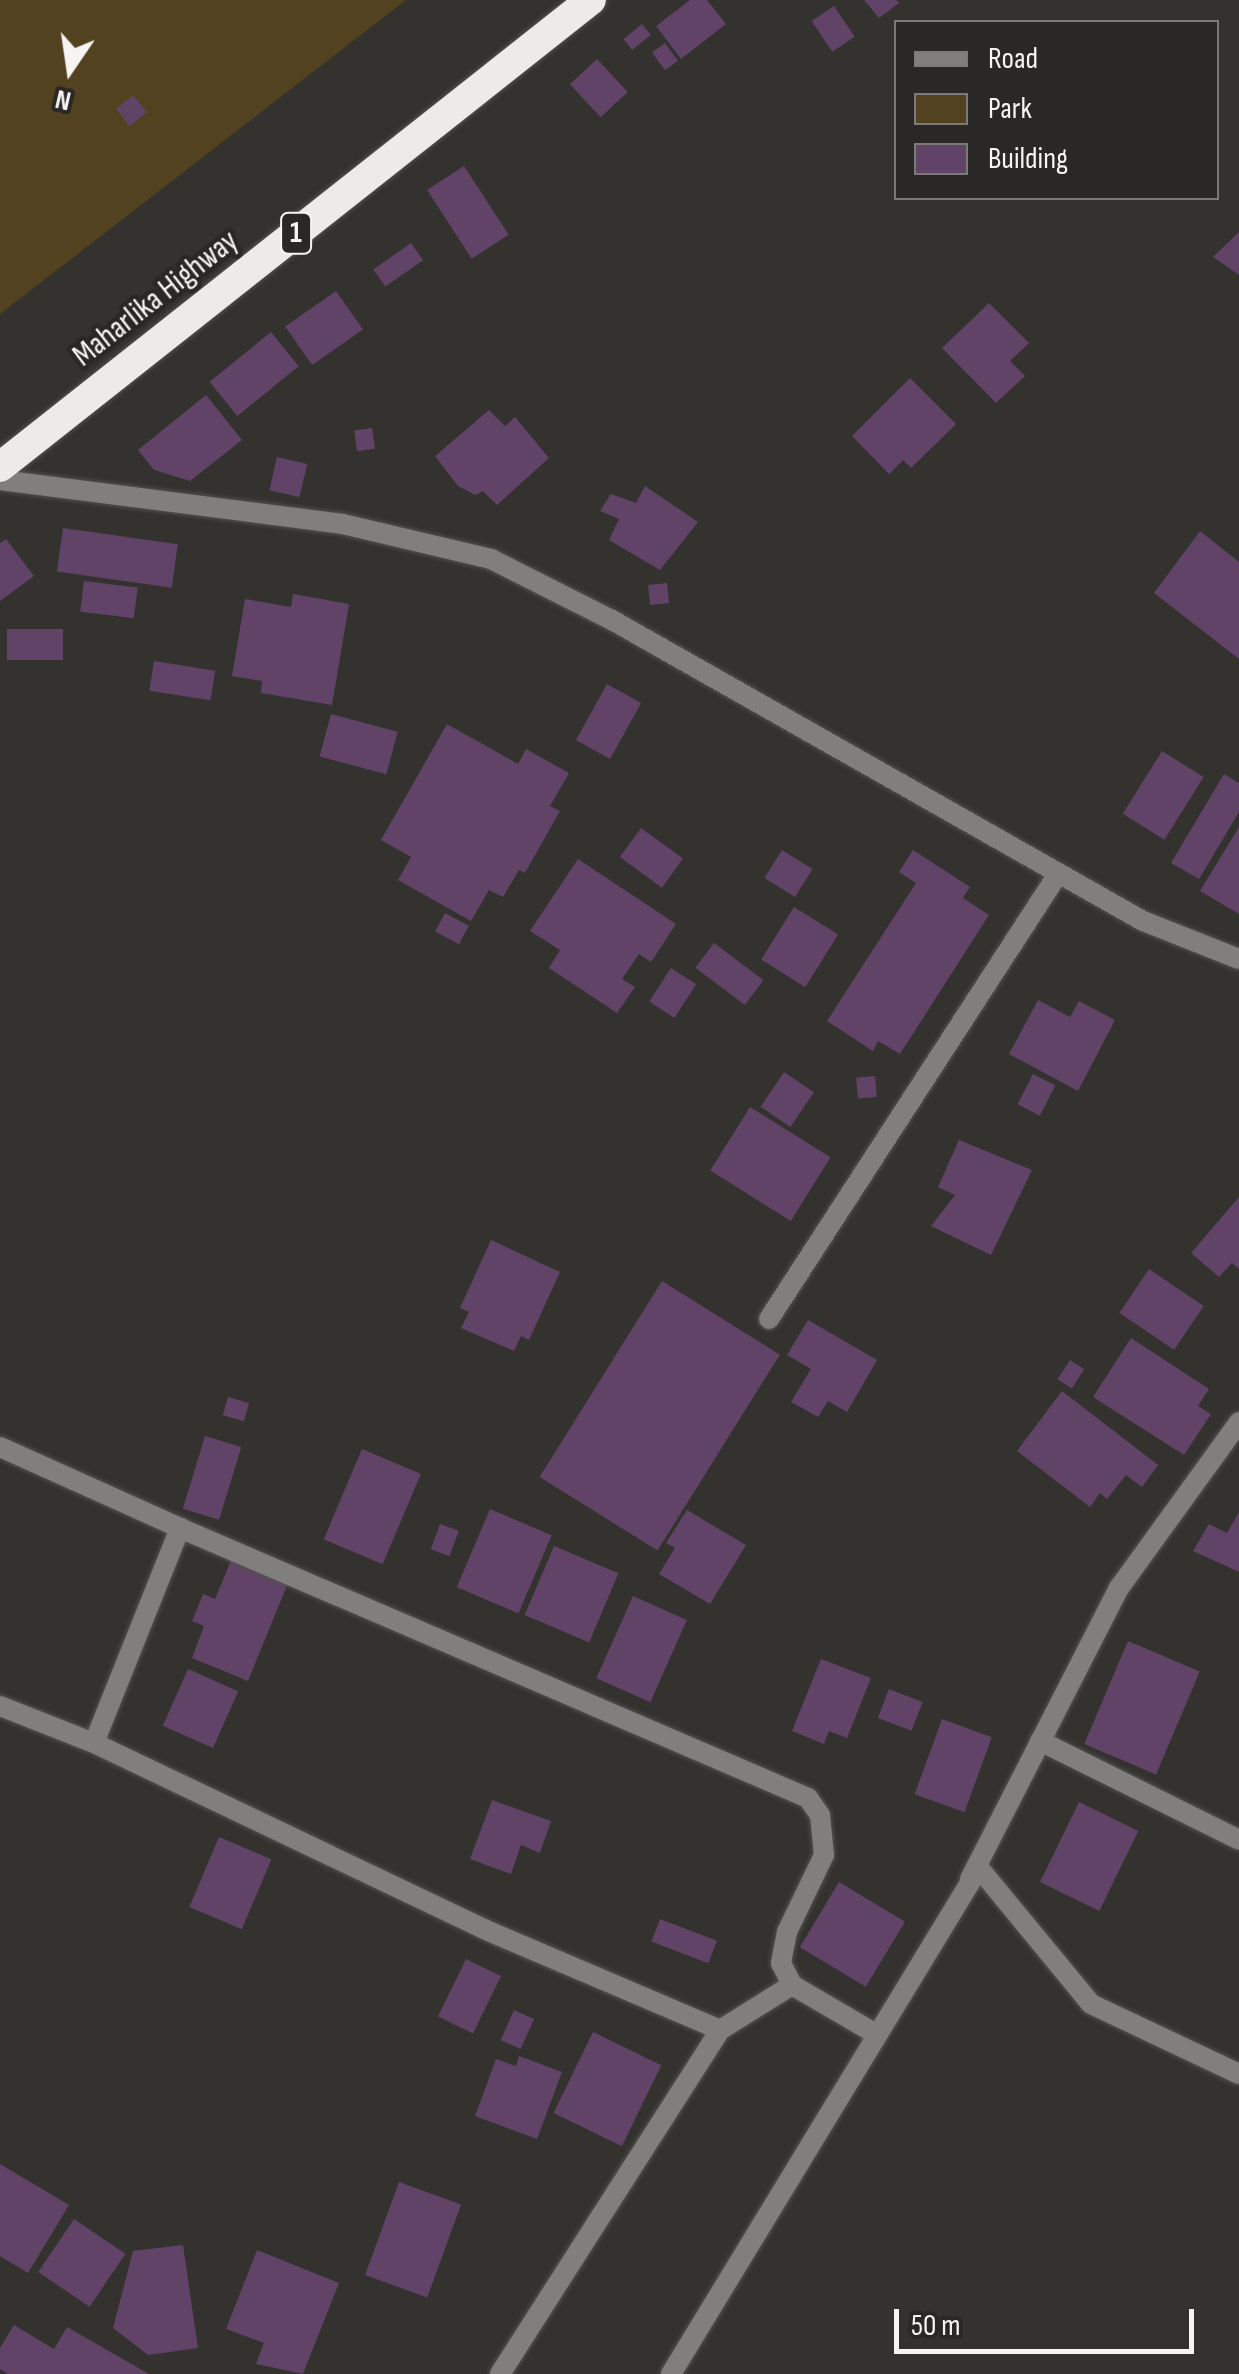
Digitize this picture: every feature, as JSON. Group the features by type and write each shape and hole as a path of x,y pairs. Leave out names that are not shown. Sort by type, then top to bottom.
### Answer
{"highway":[{"name":"Maharlika Highway","path":"0,466 591,0"}],"street":[{"path":"0,480 343,524 490,559 612,620 1143,922 1239,959"},
{"path":"769,1319 1058,874"},
{"path":"978,1868 966,1885 1119,1588 1239,1422"},
{"path":"0,1447 808,1798 820,1814 824,1855 782,1946 781,1963 792,1985 874,2033"},
{"path":"94,1743 180,1528"},
{"path":"0,1706 94,1743 469,1922 720,2030"},
{"path":"1040,1741 1239,1840"},
{"path":"672,2374 874,2033 978,1868"},
{"path":"978,1868 1091,2004 1239,2074"},
{"path":"500,2374 720,2030 792,1985"}],"green space":[{"path":"0,0 406,0 0,314"}],"building":[{"path":"690,0 707,0 726,24 681,59 656,26"},
{"path":"864,0 896,0 899,3 879,18"},
{"path":"834,6 855,37 832,52 812,21"},
{"path":"642,24 651,35 632,50 623,39"},
{"path":"665,43 678,61 665,70 652,52"},
{"path":"597,59 628,92 601,117 570,84"},
{"path":"133,95 147,112 130,126 116,109"},
{"path":"464,166 509,235 472,259 427,190"},
{"path":"1239,232 1239,275 1213,257"},
{"path":"411,243 423,260 385,287 373,269"},
{"path":"336,291 363,330 312,365 285,327"},
{"path":"989,303 1029,343 1010,361 1025,376 996,403 942,348"},
{"path":"271,332 299,366 237,416 210,382"},
{"path":"910,378 956,424 911,468 903,460 889,474 852,436"},
{"path":"206,395 242,440 190,481 154,470 138,450"},
{"path":"489,410 505,426 515,417 549,458 497,505 483,491 475,495 458,486 435,456"},
{"path":"372,428 375,449 357,451 354,431"},
{"path":"277,457 307,464 300,497 269,490"},
{"path":"645,486 698,522 660,570 609,540 619,519 600,511 611,494 636,503"},
{"path":"63,528 178,544 172,588 57,572"},
{"path":"1200,531 1239,562 1239,659 1154,593"},
{"path":"6,539 34,576 0,601 0,543"},
{"path":"84,581 138,588 134,618 80,612"},
{"path":"667,583 669,603 650,605 648,585"},
{"path":"293,594 349,604 332,705 261,693 262,681 232,676 245,599 291,607"},
{"path":"7,629 63,629 63,660 7,660"},
{"path":"154,661 215,671 211,700 149,691"},
{"path":"607,684 641,703 610,759 576,740"},
{"path":"331,714 398,732 386,774 320,757"},
{"path":"447,724 518,764 526,749 569,773 550,806 560,811 525,873 519,870 503,897 489,890 471,921 398,880 411,857 381,840"},
{"path":"1162,751 1204,777 1164,840 1123,814"},
{"path":"1224,774 1239,783 1239,812 1199,879 1171,863"},
{"path":"1239,827 1239,914 1200,891"},
{"path":"641,828 683,859 662,888 620,857"},
{"path":"782,850 813,869 795,897 765,878"},
{"path":"913,850 970,887 963,898 989,915 900,1054 878,1041 873,1051 827,1021 916,883 899,872"},
{"path":"578,859 676,924 651,962 639,954 622,979 635,987 617,1013 549,968 560,950 530,931"},
{"path":"794,907 838,935 805,987 761,960"},
{"path":"445,913 469,926 459,944 435,932"},
{"path":"714,943 764,980 745,1005 695,968"},
{"path":"671,968 696,984 674,1018 649,1002"},
{"path":"1038,1000 1070,1017 1079,1001 1115,1020 1078,1091 1009,1054"},
{"path":"784,1072 814,1092 790,1127 761,1107"},
{"path":"1033,1074 1055,1085 1040,1116 1018,1104"},
{"path":"875,1076 877,1097 858,1099 856,1078"},
{"path":"750,1107 831,1157 791,1221 710,1171"},
{"path":"959,1140 1032,1170 991,1255 931,1226 955,1195 938,1187"},
{"path":"1239,1197 1239,1269 1232,1263 1219,1277 1191,1253"},
{"path":"491,1240 560,1272 529,1340 521,1336 514,1351 461,1328 469,1312 460,1308"},
{"path":"1149,1269 1204,1306 1174,1350 1119,1313"},
{"path":"662,1281 780,1355 657,1551 540,1477"},
{"path":"808,1320 877,1360 847,1412 828,1401 818,1417 791,1402 811,1369 787,1355"},
{"path":"1131,1338 1209,1389 1198,1406 1211,1414 1184,1455 1093,1397"},
{"path":"1070,1360 1084,1369 1072,1389 1057,1379"},
{"path":"1062,1391 1158,1465 1142,1487 1126,1475 1107,1499 1100,1493 1090,1507 1017,1451"},
{"path":"228,1397 249,1403 244,1421 223,1415"},
{"path":"205,1436 241,1447 219,1520 183,1509"},
{"path":"362,1449 421,1474 383,1564 324,1539"},
{"path":"490,1509 552,1535 518,1613 457,1587"},
{"path":"687,1510 746,1545 710,1604 659,1574 675,1548 666,1543"},
{"path":"1239,1512 1239,1572 1193,1551 1209,1524 1227,1533"},
{"path":"440,1524 459,1531 450,1556 431,1549"},
{"path":"554,1546 618,1573 589,1642 525,1615"},
{"path":"231,1560 288,1583 248,1681 192,1658 204,1626 192,1621 203,1594 215,1599"},
{"path":"633,1596 687,1620 650,1702 596,1678"},
{"path":"1128,1641 1200,1671 1156,1775 1084,1744"},
{"path":"821,1659 871,1678 847,1738 829,1731 824,1744 792,1731"},
{"path":"188,1669 238,1691 213,1748 163,1726"},
{"path":"889,1689 923,1702 911,1731 878,1718"},
{"path":"942,1719 992,1737 964,1812 915,1794"},
{"path":"492,1800 551,1821 540,1853 521,1845 511,1874 470,1859"},
{"path":"1079,1802 1138,1831 1099,1911 1040,1882"},
{"path":"219,1837 271,1859 242,1929 189,1907"},
{"path":"839,1882 905,1922 866,1987 800,1947"},
{"path":"660,1919 717,1941 708,1963 651,1941"},
{"path":"466,1959 501,1976 473,2034 438,2017"},
{"path":"514,2010 534,2019 521,2049 501,2040"},
{"path":"593,2032 661,2065 622,2146 554,2113"},
{"path":"519,2056 562,2072 537,2139 475,2116 496,2059 516,2066"},
{"path":"0,2164 69,2205 28,2273 0,2256"},
{"path":"399,2182 461,2205 427,2298 365,2275"},
{"path":"74,2219 125,2254 90,2307 38,2272"},
{"path":"183,2245 198,2348 148,2355 113,2328 133,2251"},
{"path":"257,2250 339,2283 303,2374 256,2364 264,2343 226,2329"},
{"path":"14,2325 54,2349 67,2327 149,2374 8,2374 0,2369 0,2348"}]}
